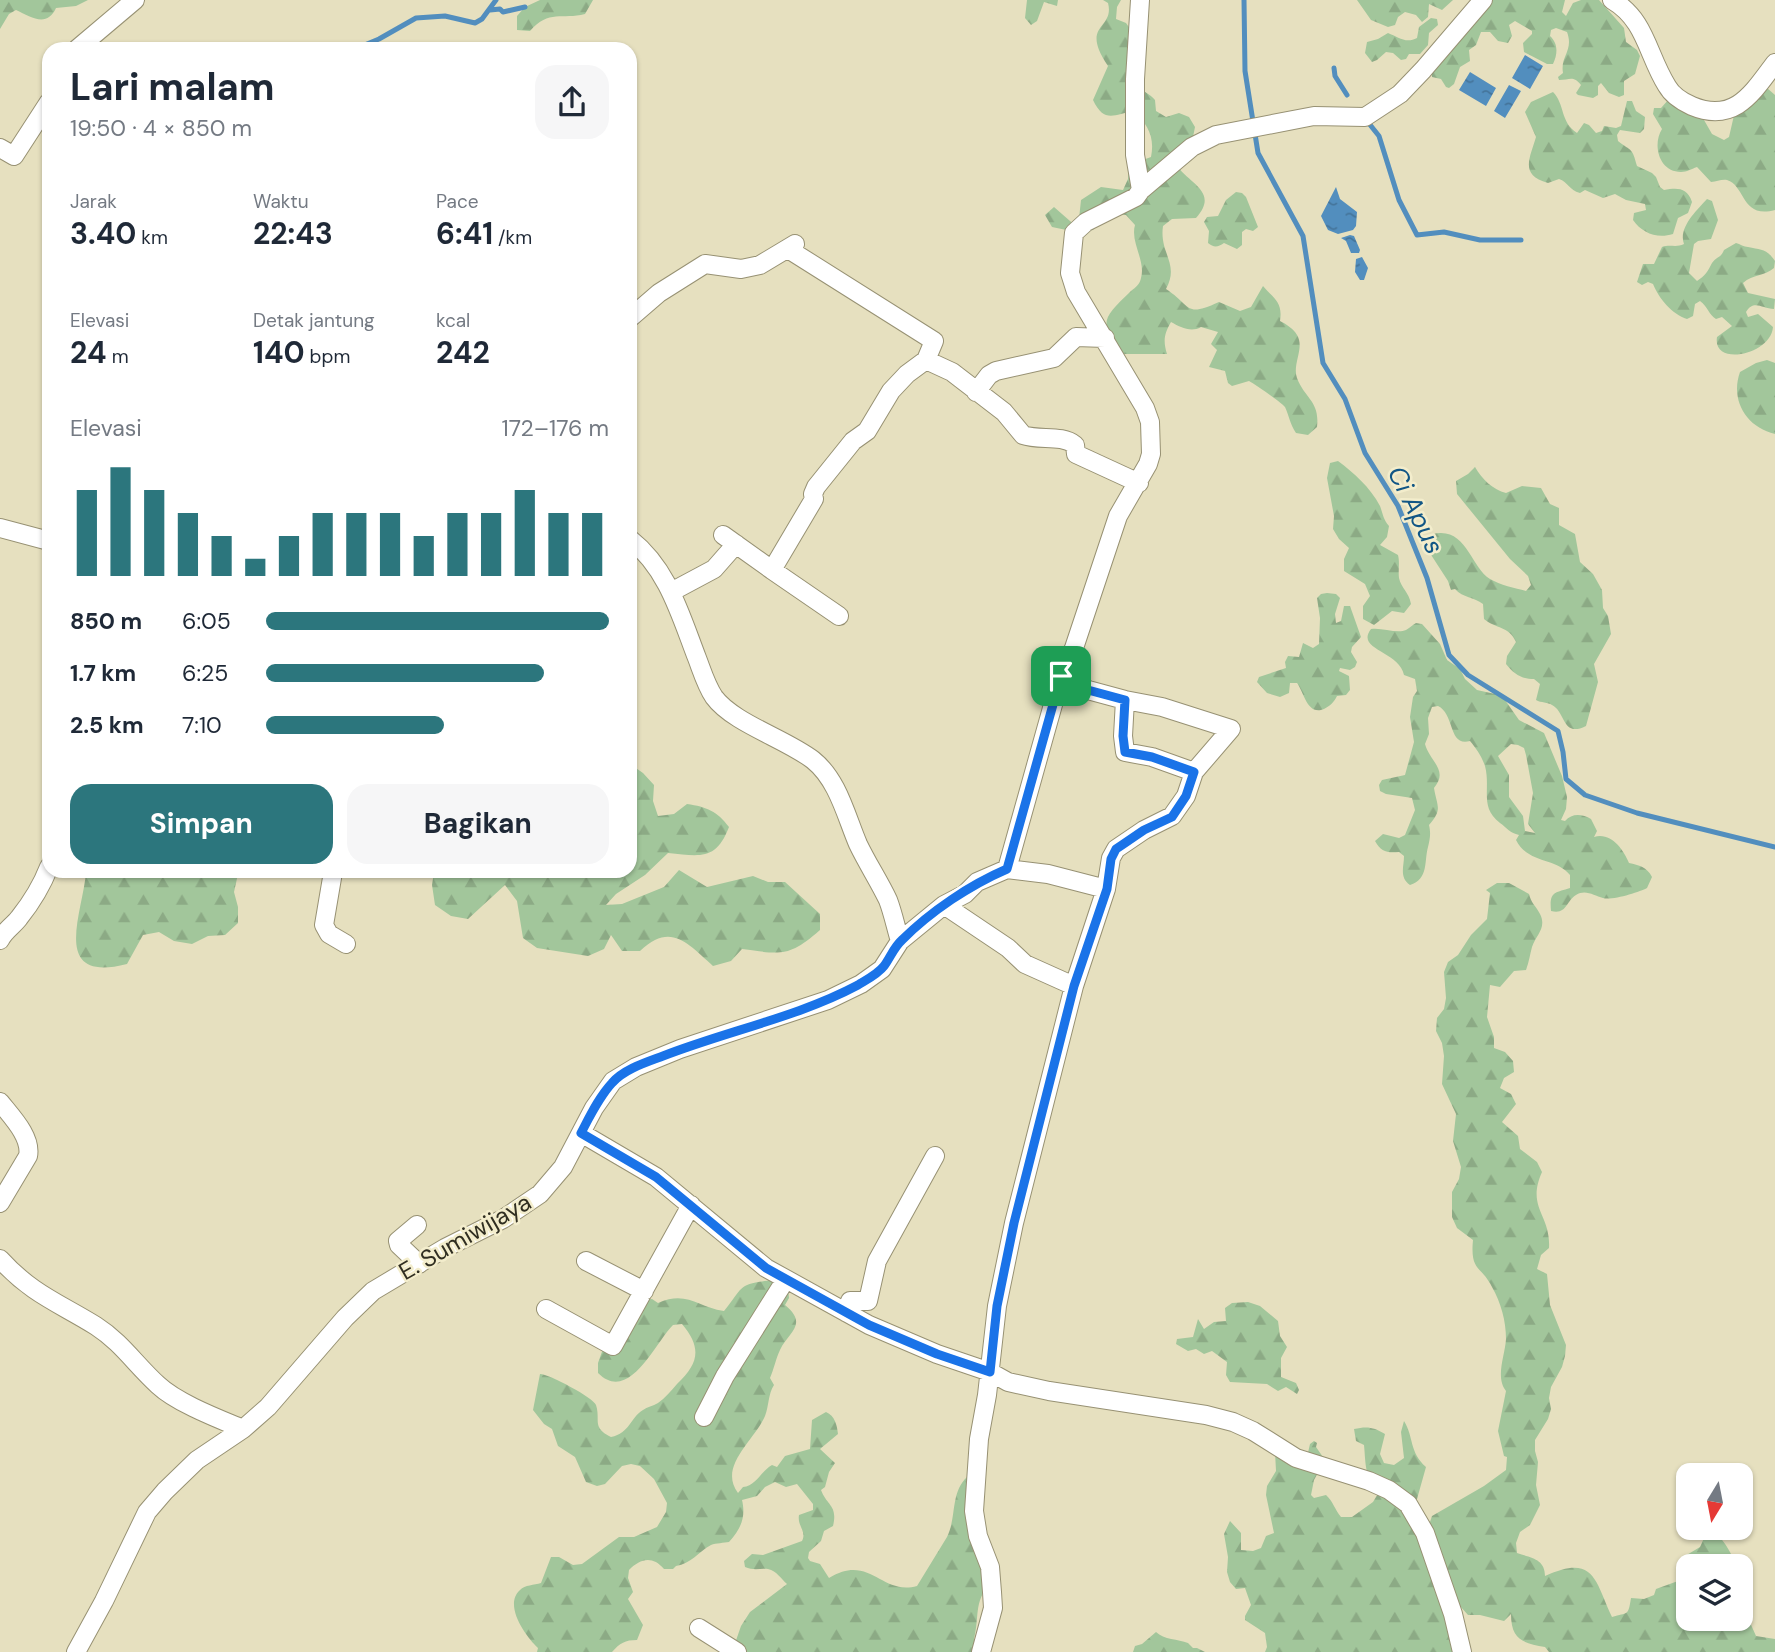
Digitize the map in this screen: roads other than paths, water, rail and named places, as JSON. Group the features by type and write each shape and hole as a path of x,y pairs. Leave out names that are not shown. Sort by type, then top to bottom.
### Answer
{"street":[{"path":"85,42 135,0"},
{"path":"1140,0 1135,79 1135,155 1141,190"},
{"path":"1107,889 1048,874 1007,869 1061,676 1074,648 1118,516 1139,483 1151,454 1150,422 1145,408 1076,292 1070,272 1074,233 1086,222 1136,197 1192,147 1216,135 1314,116 1365,117 1383,107 1423,71 1483,0"},
{"path":"1612,0 1626,8 1642,30 1667,88 1695,107 1719,111 1732,109 1742,103 1775,63"},
{"path":"0,148 15,156 42,113"},
{"path":"637,312 659,293 705,264 741,269 760,265 792,245 933,341 926,360 898,383 867,431 853,441 816,486 814,499 772,570"},
{"path":"976,392 989,375 996,371 1054,358 1076,337 1105,338"},
{"path":"926,360 952,372 1004,412 1023,435 1065,439 1075,445 1076,454 1139,483"},
{"path":"0,528 42,539"},
{"path":"671,592 713,569 730,539 839,616"},
{"path":"637,544 656,564 671,592 714,697 730,712 792,745 816,762 830,782 843,802 858,844 888,902 900,942"},
{"path":"981,1652 993,1608 990,1567 978,1536 974,1511 979,1439 997,1306 1014,1223 1074,986 1107,889 1111,859 1116,849 1144,830 1172,817 1186,796 1194,772 1231,729 1163,706 1088,690 1061,676"},
{"path":"1125,700 1124,751 1152,757 1194,772"},
{"name":"E. Sumiwijaya","path":"76,1652 147,1511 197,1461 243,1429 268,1407 345,1318 373,1291 503,1219 540,1194 563,1167 594,1108 613,1081 680,1049 835,996 861,984 882,968 900,942 944,905 965,894 977,882 1007,869"},
{"path":"0,940 18,919 45,878"},
{"path":"331,878 324,925 329,934 346,944"},
{"path":"944,905 1008,948 1025,964 1074,986"},
{"path":"0,1102 24,1135 29,1149 28,1156 0,1203"},
{"path":"581,1133 656,1177 758,1261 786,1279 847,1313 937,1354 990,1372 1007,1382 1031,1388 1206,1415 1233,1422 1253,1431 1296,1458 1389,1490 1408,1504 1425,1533 1453,1614 1462,1652"},
{"path":"847,1313 850,1301 868,1301 877,1261 935,1156"},
{"path":"546,1309 613,1346 691,1205"},
{"path":"417,1225 398,1241 419,1264"},
{"path":"0,1259 38,1294 96,1326 125,1348 160,1387 243,1429"},
{"path":"586,1261 644,1291"},
{"path":"704,1417 725,1376 786,1279"},
{"path":"699,1628 737,1652"}],"water":[{"path":"1525,55 1543,66 1530,89 1512,78"},
{"path":"1470,72 1496,88 1486,106 1459,90"},
{"path":"1509,85 1521,91 1505,118 1494,111"},
{"path":"1336,187 1340,199 1357,212 1353,230 1338,234 1328,230 1321,216"},
{"path":"1354,236 1359,253 1351,253 1346,241 1341,238"},
{"path":"1362,257 1368,268 1364,280 1360,280 1355,272 1356,259"}],"waterway":[{"path":"372,42 416,18 445,16 475,23 482,19 496,0"},
{"name":"Ci Apus","path":"1244,0 1245,71 1258,153 1303,236 1323,363 1345,399 1365,453 1398,506 1427,578 1449,655 1468,675 1558,731 1566,779 1585,795 1637,813 1775,847"},
{"path":"490,10 500,9 503,12 525,7"},
{"path":"1334,68 1335,76 1347,95"},
{"path":"1367,121 1379,136 1399,200 1417,235 1444,232 1480,240 1521,240"}]}
